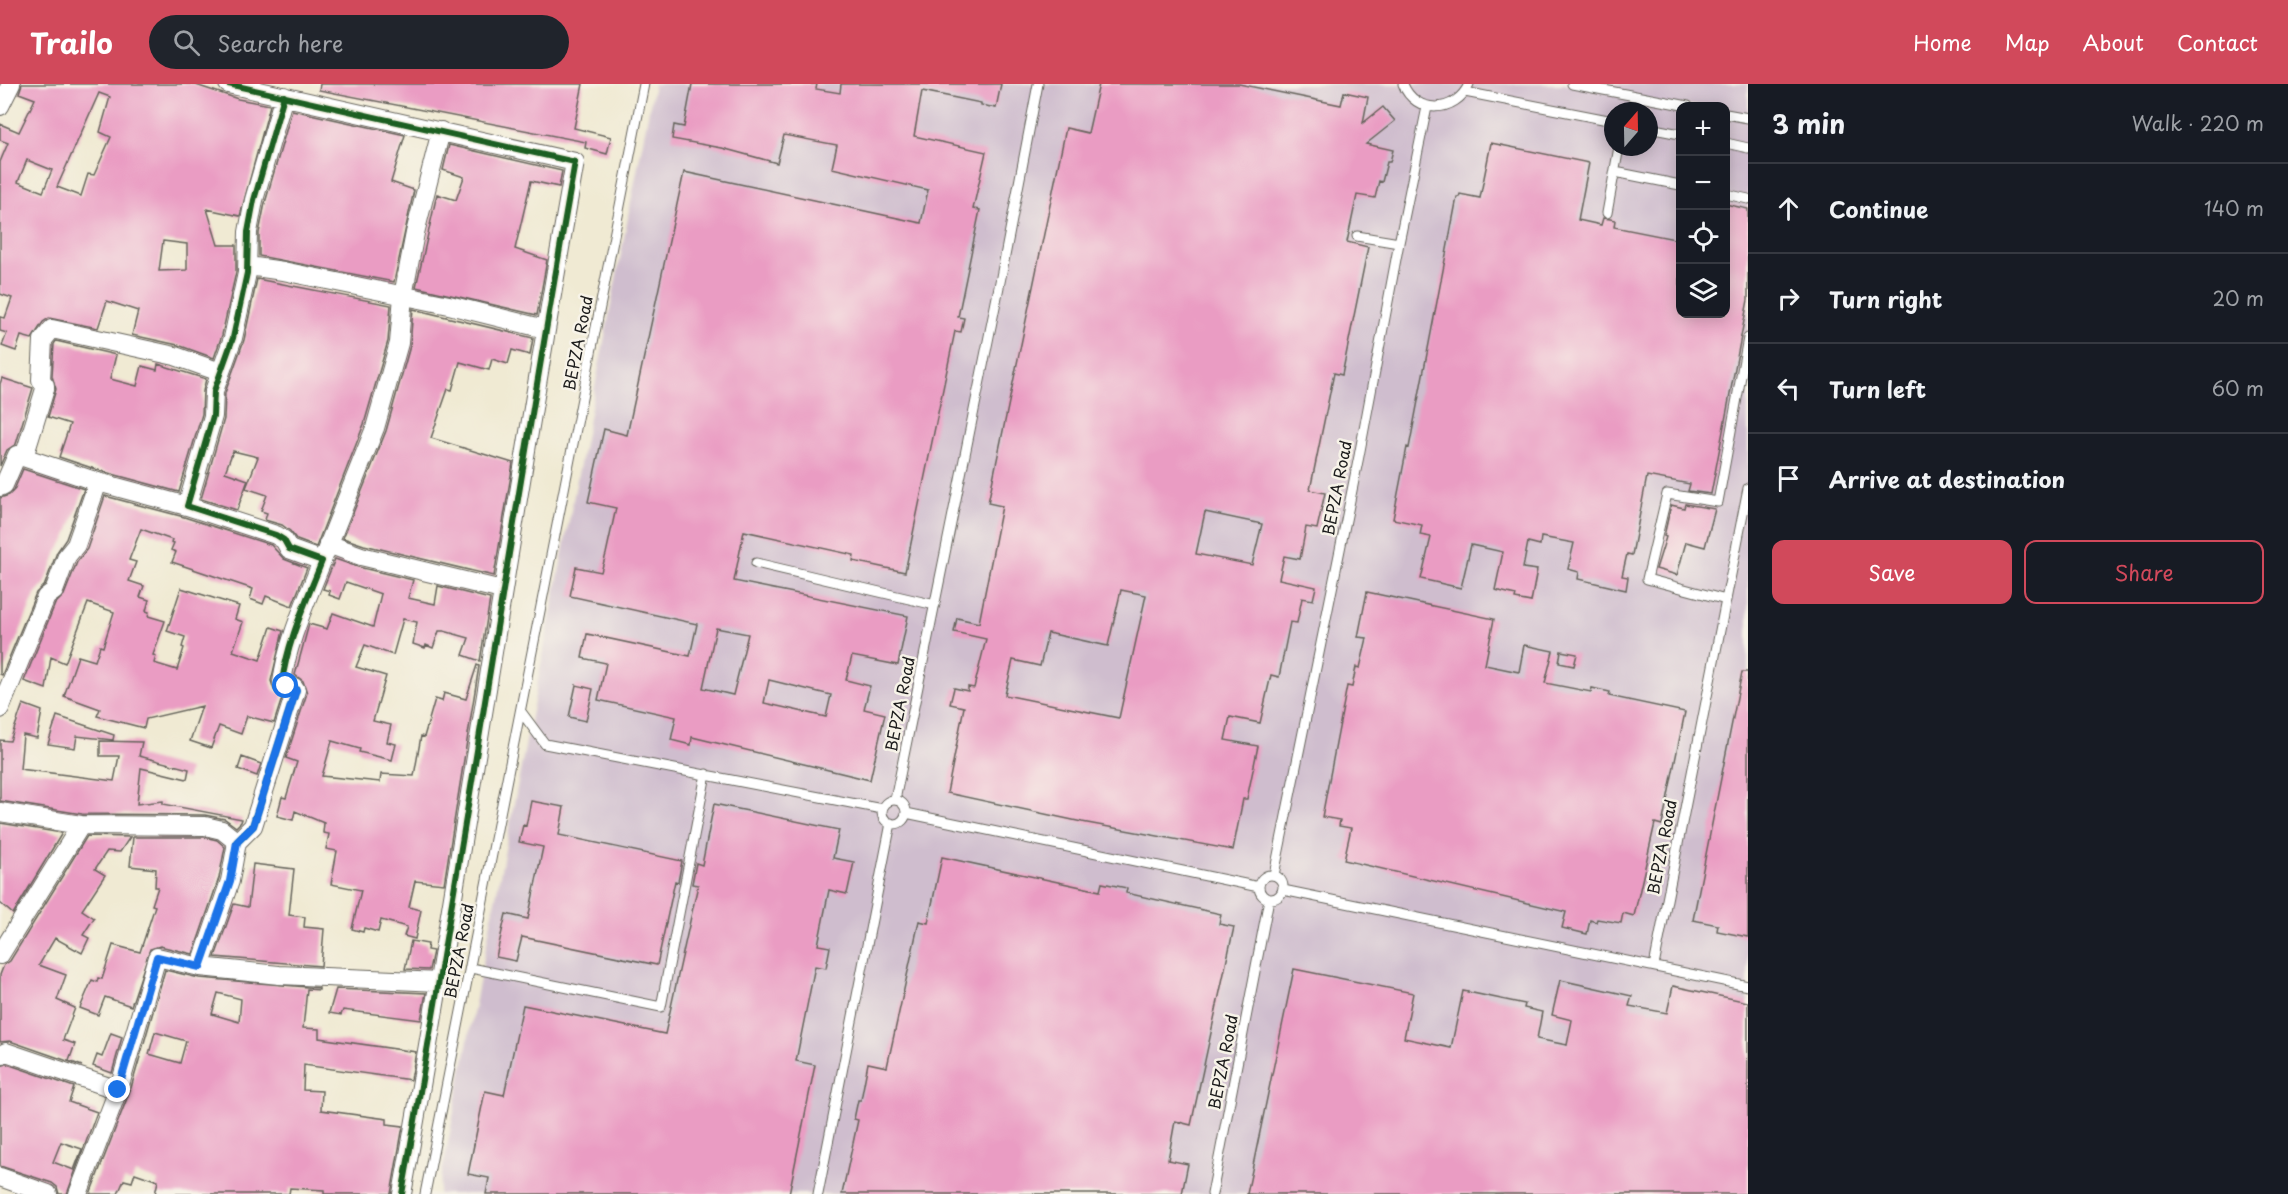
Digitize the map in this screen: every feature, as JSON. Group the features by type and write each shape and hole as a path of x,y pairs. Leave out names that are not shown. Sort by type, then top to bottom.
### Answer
{"street":[{"path":"0,106 11,84"},
{"path":"228,84 575,162 466,808 440,982 402,1194"},
{"path":"187,506 213,416 214,391 233,338 248,266 248,232 254,200 284,96"},
{"path":"200,967 230,881 237,842 253,826 296,690 282,683 294,635 375,428 399,343 403,296 415,233 441,131"},
{"path":"248,266 449,305 545,329"},
{"path":"24,457 45,389 45,385 40,380 43,340 52,329 176,356 220,372"},
{"path":"0,488 4,485 17,455 98,482 187,506 276,535 284,540 289,549 361,556 502,590"},
{"path":"0,709 46,597 54,591 67,556 76,545 98,482"},
{"path":"0,812 81,825 205,826 222,830 237,842"},
{"path":"0,955 81,825"},
{"path":"78,1194 118,1090 157,957 200,967 279,975 440,982"},
{"path":"0,1055 6,1052 118,1090"},
{"path":"0,1177 48,1194"}],"lane":[{"name":"BEPZA Road","path":"425,1194 522,713 644,84"},
{"name":"BEPZA Road","path":"896,800 1038,84"},
{"path":"1403,84 1414,100 1427,107 1448,105 1461,98 1467,88 1604,119"},
{"path":"1572,84 1676,104"},
{"name":"BEPZA Road","path":"1274,875 1427,107"},
{"path":"1730,115 1748,118"},
{"path":"1658,130 1676,133"},
{"path":"1730,144 1748,148"},
{"path":"1607,213 1618,156"},
{"path":"1615,172 1676,184"},
{"path":"1730,195 1748,199"},
{"path":"1357,236 1399,243"},
{"path":"1726,600 1647,579 1666,494 1718,502 1748,338"},
{"name":"BEPZA Road","path":"1654,966 1748,488"},
{"path":"756,563 935,604"},
{"path":"522,713 544,744 882,809"},
{"path":"471,968 660,1007 706,774"},
{"path":"896,800 903,805 906,813 899,822 891,823 884,819 882,809 885,803 896,800"},
{"path":"906,813 1259,887"},
{"path":"818,1194 891,823"},
{"path":"1274,875 1281,880 1283,890 1277,898 1269,899 1262,895 1259,887 1262,879 1274,875"},
{"path":"1283,890 1748,986"},
{"name":"BEPZA Road","path":"1212,1194 1269,899"}],"shaded area":[{"path":"654,84 1748,84 1748,1194 438,1194"}],"building":[{"path":"22,84 193,84 238,99 270,105 240,216 207,209 218,245 236,245 236,272 222,335 214,358 178,345 132,335 138,311 107,301 98,328 49,318 43,322 32,339 21,336 16,351 2,346 7,333 0,331 0,317 5,318 12,298 0,294 0,162 8,143 0,140 0,124 19,132 35,99 19,93","holes":["99,93 110,97 100,132 111,137 94,175 88,174 81,196 57,187","27,160 52,170 43,192 18,182","163,241 187,244 187,270 159,271"]},
{"path":"320,84 583,84 574,128 611,137 607,154 585,148 586,142 319,90"},
{"path":"692,84 817,84 816,89 840,93 841,84 1001,84 996,108 922,91 914,136 986,152 973,209 980,210 958,317 964,318 961,332 955,331 905,572 853,561 854,555 744,531 734,581 908,616 898,665 852,656 846,680 870,686 864,709 885,714 870,780 692,737 691,745 671,740 676,717 598,700 606,663 582,658 587,634 690,656 697,624 570,596 576,567 601,572 606,554 616,508 588,502 604,429 627,435 684,172 921,223 928,190 832,168 837,145 784,135 777,163 722,148 672,139 674,125 684,127","holes":["716,628 748,634 733,695 703,688","769,680 831,695 826,717 764,703"]},
{"path":"1099,84 1239,84 1341,105 1344,92 1368,97 1363,123 1383,107 1395,121 1366,144 1393,150 1382,182 1379,181 1375,198 1357,195 1347,242 1368,247 1342,375 1334,373 1310,490 1325,493 1317,529 1306,527 1300,559 1284,556 1279,579 1316,587 1313,600 1302,598 1297,623 1290,622 1279,677 1271,675 1260,723 1230,717 1225,740 1258,746 1247,799 1243,799 1233,850 1082,822 947,793 964,707 950,704 954,688 968,691 968,687 974,688 986,639 954,632 957,618 979,623 1002,506 988,503 1066,128 1088,133","holes":["1205,512 1262,524 1252,565 1196,554","1121,590 1146,595 1119,718 1005,695 1013,660 1040,666 1048,633 1108,646"]},
{"path":"292,110 405,135 391,182 414,190 394,282 259,256 259,233 265,203"},
{"path":"1491,143 1589,163 1578,220 1601,225 1603,218 1610,219 1615,220 1614,227 1676,239 1676,318 1730,318 1730,205 1748,209 1748,300 1711,494 1688,491 1690,484 1647,476 1632,555 1627,554 1622,576 1628,577 1626,590 1578,579 1579,572 1568,569 1574,543 1541,537 1540,545 1528,542 1523,568 1537,570 1531,602 1515,599 1516,595 1495,590 1503,552 1471,545 1461,588 1421,579 1431,537 1420,535 1422,525 1393,519 1407,447 1409,448 1457,197 1460,194 1480,198"},
{"path":"449,145 562,171 559,187 531,181 515,249 547,260 537,315 416,287 437,194 456,200 464,177 443,170"},
{"path":"257,279 391,305 388,341 364,424 316,547 297,540 282,525 265,520 267,513 261,511 267,495 246,488 258,457 233,451 225,472 248,480 237,510 201,499 224,419 225,393 244,340"},
{"path":"413,309 533,338 530,355 512,350 508,364 492,359 489,370 460,362 452,390 448,389 431,438 513,463 494,576 343,538 386,431 410,346"},
{"path":"56,341 116,355 110,379 137,386 142,366 157,370 158,364 206,379 202,414 179,492 59,457 70,424 48,417 56,389 52,376"},
{"path":"2,378 33,388 16,444 7,450 0,466 0,384"},
{"path":"23,469 84,489 66,539 57,552 45,584 36,593 2,675 0,674 0,498 9,495 14,490"},
{"path":"105,496 184,517 271,545 284,559 307,568 292,606 266,596 263,604 250,599 253,589 172,562 176,552 171,550 174,543 171,542 172,540 141,529 129,560 136,562 129,581 144,586 140,597 149,600 146,611 149,612 148,616 165,621 153,655 156,656 154,663 177,670 185,637 167,631 181,588 239,606 235,619 243,622 233,651 260,660 271,627 283,631 271,681 274,690 283,695 274,723 247,716 241,734 219,726 211,748 190,741 202,706 146,719 144,728 97,716 100,709 64,696 78,656 95,661 100,646 103,647 114,612 88,603 65,663 51,657 46,689 24,681 55,604 64,595 77,562 87,549"},
{"path":"1685,504 1715,509 1705,547 1686,542 1677,575 1656,569 1666,537 1664,536 1671,505 1684,508"},
{"path":"335,559 413,580 408,598 435,604 438,586 490,599 480,661 463,655 469,638 444,631 439,631 433,648 413,644 417,622 403,619 393,655 365,645 356,667 386,676 373,721 391,725 387,742 396,744 392,760 359,752 360,749 332,741 322,776 380,782 381,774 414,776 421,736 424,737 435,699 442,701 444,693 466,699 477,665 479,666 444,884 415,881 409,907 421,910 415,939 404,936 407,927 381,920 378,932 364,928 363,932 352,929 361,890 331,884 337,851 326,849 329,834 323,833 324,823 295,811 293,820 277,816 282,797 286,798 297,762 286,758 307,693 303,681 295,675 309,624 327,629 333,613 373,627 381,594 346,582 340,599 329,595 330,591 323,589"},
{"path":"1367,592 1494,619 1485,665 1519,672 1524,645 1553,651 1545,683 1591,692 1592,688 1610,692 1609,696 1685,712 1662,825 1655,823 1634,916 1623,913 1621,923 1590,920 1587,934 1562,928 1566,912 1344,860 1351,828 1339,826 1340,820 1322,817 1347,686 1352,687 1356,667 1360,668 1367,638 1358,637"},
{"path":"1561,651 1577,654 1574,666 1559,663"},
{"path":"1742,672 1748,672 1748,937 1717,931 1718,925 1693,920"},
{"path":"576,685 593,689 586,721 569,717"},
{"path":"23,704 42,711 37,738 23,735 20,769 114,781 119,756 100,756 100,741 142,742 139,756 189,769 187,779 141,768 137,804 163,801 163,804 242,819 241,822 236,827 225,819 205,815 82,814 0,801 0,740 10,741"},
{"path":"57,716 114,735 113,740 77,736 75,748 48,744"},
{"path":"242,757 261,764 257,776 238,769"},
{"path":"531,801 564,807 559,835 682,861 678,882 675,881 657,965 522,937 516,961 496,957 506,914 528,919 543,847 519,842 523,825 526,826"},
{"path":"714,804 839,830 833,858 854,862 847,894 829,890 818,945 830,947 826,968 815,966 796,1061 815,1065 789,1194 486,1194 489,1178 468,1174 485,1091 504,1095 523,1005 665,1034 698,885 692,884 696,863 702,865"},
{"path":"0,823 62,833 13,914 0,903"},
{"path":"87,836 130,837 120,852 107,851 95,869 105,875 82,910 94,918 83,935 89,938 82,953 55,938 39,965 66,975 57,1000 75,1008 63,1040 75,1044 69,1061 82,1066 10,1041 0,1042 0,975 4,965 10,961"},
{"path":"133,837 204,837 217,840 225,847 219,878 193,954 160,946 150,949 131,1006 105,997 98,1015 80,1008 92,980 97,982 98,978 102,979 113,945 140,952 155,906 152,905 158,887 155,887 156,869 130,866"},
{"path":"942,857 1100,891 1102,883 1127,888 1126,893 1221,914 1219,924 1234,927 1191,1125 1175,1121 1168,1160 1188,1164 1182,1194 842,1194 858,1120 854,1119 858,1100 861,1100 868,1063 887,1067 919,921 928,923"},
{"path":"253,864 294,869 289,915 305,917 304,927 324,929 321,966 215,957 234,904 248,907"},
{"path":"411,941 428,944 427,950 433,951 429,970 405,969"},
{"path":"1294,969 1413,993 1404,1038 1451,1048 1463,991 1525,1004 1524,1008 1542,1012 1537,1039 1567,1045 1572,1020 1552,1015 1560,980 1632,996 1629,1006 1667,1013 1673,986 1748,1002 1748,1194 1247,1194"},
{"path":"165,970 199,978 319,988 319,990 307,989 303,1028 319,1029 319,1038 416,1052 411,1080 304,1065 303,1090 322,1091 321,1110 387,1119 387,1124 403,1126 391,1194 324,1194 324,1190 290,1188 289,1194 155,1194 158,1181 135,1173 132,1182 124,1180 118,1194 90,1194 131,1088","holes":["218,993 241,999 239,1022 212,1014","155,1032 186,1041 180,1063 149,1054"]},
{"path":"336,989 426,993 421,1020 343,1010 341,1015 329,1013"},
{"path":"111,1033 122,1037 112,1073 93,1066 97,1055 102,1057"},
{"path":"7,1064 74,1087 69,1102 97,1112 67,1194 59,1194 57,1187 52,1183 0,1166 0,1066","holes":["61,1142 82,1149 74,1170 53,1162"]}],"cycle path":[{"path":"228,84 575,162 402,1194"},
{"path":"237,842 253,826 296,690 282,683 288,652 322,561 289,549 284,540 276,535 187,506 213,416 214,391 233,338 247,273 248,232 254,200 284,96"}],"route":[{"path":"118,1090 157,957 200,967 230,881 237,842 253,826 296,690 294,687 286,686"}]}
